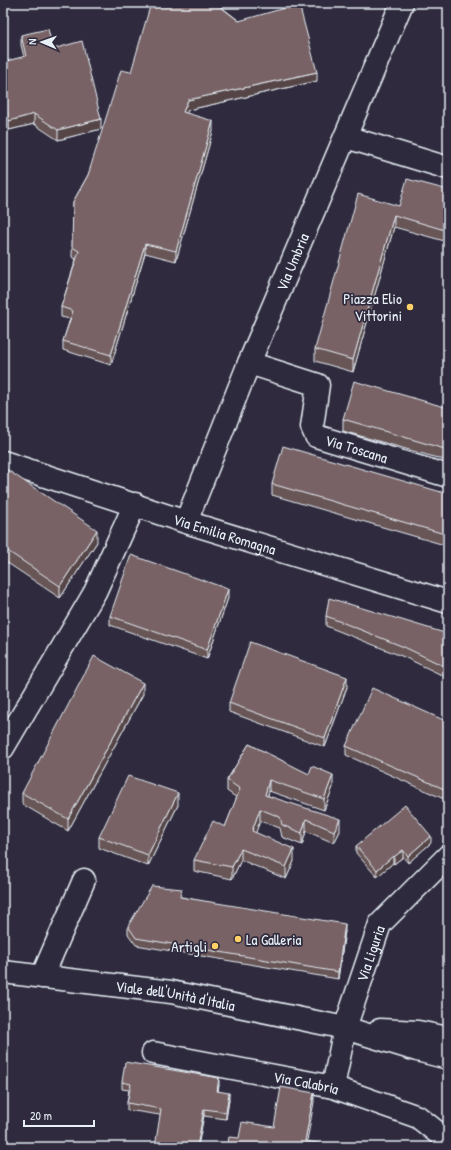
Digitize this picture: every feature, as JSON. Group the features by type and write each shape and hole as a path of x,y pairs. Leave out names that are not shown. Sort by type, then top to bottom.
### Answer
{"street":[{"name":"Via Umbria","path":"186,522 249,363 402,3"},
{"path":"346,137 448,168"},
{"name":"Via Toscana","path":"249,363 318,385 312,427 316,436 448,476"},
{"name":"Via Emilia Romagna","path":"3,462 135,504 186,522 448,602"},
{"path":"3,748 94,592 135,504"},
{"name":"Via Liguria","path":"333,1087 345,1028 380,924 448,856"},
{"path":"42,977 84,880"},
{"name":"Viale dell'Unità d'Italia","path":"3,972 171,992 345,1028 448,1058"},
{"name":"Viale dell'Unità d'Italia","path":"345,1028 418,1032 448,1038"},
{"name":"Via Calabria","path":"153,1053 333,1087 418,1117 448,1141"}],"building":[{"path":"151,3 219,3 218,5 239,21 299,4 317,72 188,100 183,112 213,121 176,251 145,244 111,355 63,341 73,311 61,307 79,251 72,247 73,202 88,175 121,70 131,72"},
{"path":"48,29 53,49 82,41 101,119 58,130 34,114 9,121 3,97 3,62 26,56 21,35"},
{"path":"407,179 448,190 448,231 394,215 353,360 315,349 358,194 399,206"},
{"path":"354,381 448,408 448,450 343,419"},
{"path":"283,446 448,494 448,535 272,484"},
{"path":"3,467 97,530 60,586 3,548"},
{"path":"131,555 228,589 207,650 110,616"},
{"path":"329,598 448,634 448,668 404,647 326,616"},
{"path":"250,642 347,677 325,738 229,703"},
{"path":"94,656 143,683 68,819 22,793"},
{"path":"372,688 448,722 448,780 444,789 346,746"},
{"path":"249,744 309,774 312,766 333,775 324,799 269,780 265,795 340,819 334,831 306,819 302,833 282,825 280,817 260,809 252,831 294,849 286,867 241,849 232,867 194,860 213,821 225,827 240,789 227,780"},
{"path":"128,776 178,793 148,855 99,837"},
{"path":"405,805 431,836 408,856 403,850 394,857 393,856 377,870 356,846"},
{"name":"La Galleria","path":"152,886 182,889 180,897 345,924 338,972 136,938 128,926"},
{"path":"125,1062 219,1078 217,1091 229,1093 226,1112 204,1109 197,1147 155,1147 161,1109 127,1103 131,1084 122,1082"},
{"path":"281,1087 314,1093 305,1141 336,1147 227,1147 229,1137 239,1138 242,1122 274,1127"}],"place":[{"name":"Piazza Elio Vittorini","path":"410,307"},
{"name":"La Galleria","path":"238,939"},
{"name":"Artigli","path":"215,946"}]}
